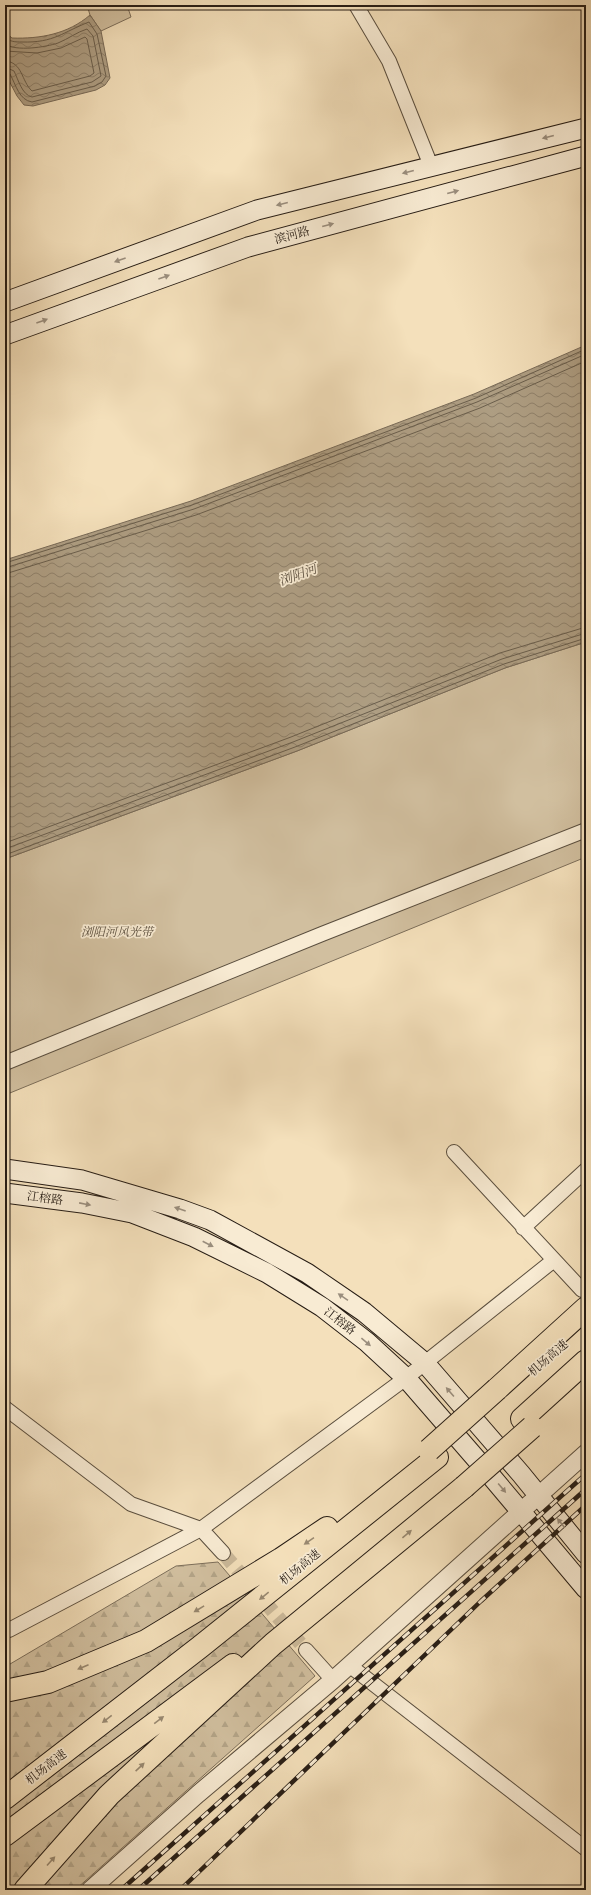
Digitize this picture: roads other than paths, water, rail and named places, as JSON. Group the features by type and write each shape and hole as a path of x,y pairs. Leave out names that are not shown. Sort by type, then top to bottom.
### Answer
{"highway":[{"path":"499,1394 584,1299"},
{"name":"机场高速","path":"5,1798 207,1642 433,1453 499,1394 586,1324"},
{"path":"527,1423 586,1361"},
{"path":"5,1835 238,1661 527,1423 586,1365"},
{"path":"5,1691 48,1682 146,1641 281,1559 365,1502 433,1453"},
{"path":"25,1890 109,1795 268,1649 458,1481"},
{"path":"5,1848 104,1762"}],"main road":[{"path":"5,302 257,210 586,128"},
{"name":"滨河路","path":"5,334 248,247 586,156"},
{"name":"江榕路","path":"5,1169 82,1180 148,1198 210,1220 307,1273 364,1312 425,1363 586,1554"},
{"name":"江榕路","path":"5,1193 82,1203 132,1213 194,1237 267,1273 322,1307 367,1342 406,1378 521,1511 586,1590"}],"street":[{"path":"356,5 389,61 431,166"},
{"path":"5,1063 315,937 586,830"},
{"path":"454,1152 554,1260 584,1299"},
{"path":"523,1228 586,1170"},
{"path":"9,1630 201,1529 406,1378 554,1260"},
{"path":"5,1408 131,1504 201,1529 223,1554"},
{"path":"90,1890 198,1794 333,1680 586,1453"},
{"path":"306,1650 333,1680"},
{"path":"349,1665 586,1849"}],"water":[{"path":"90,15 101,31 110,78 105,85 96,90 33,106 24,105 17,96 5,73 5,32 12,38 33,38 53,34 72,27"},
{"name":"浏阳河","path":"586,345 586,642 505,668 297,751 5,859 5,560 191,501 474,394"}],"tunnel":[{"path":"223,1553 306,1650"}],"railway":[{"path":"121,1890 586,1474"},
{"path":"138,1890 586,1489"},
{"path":"180,1890 481,1601 586,1505"}],"park label":[{"name":"浏阳河风光带","path":"117,932"}]}
